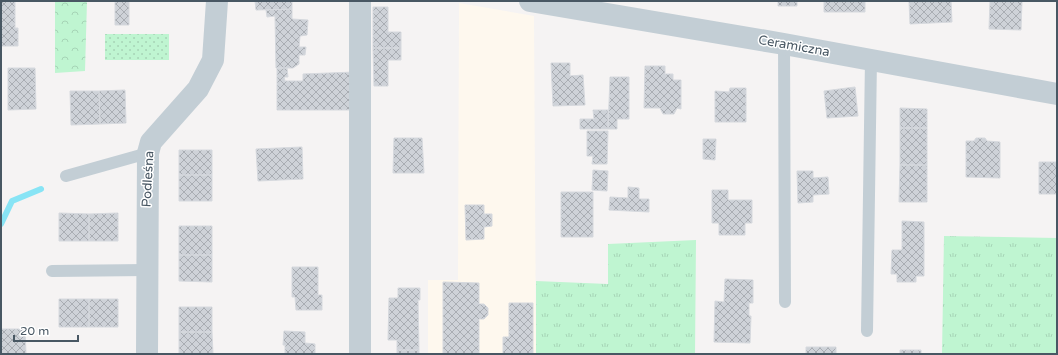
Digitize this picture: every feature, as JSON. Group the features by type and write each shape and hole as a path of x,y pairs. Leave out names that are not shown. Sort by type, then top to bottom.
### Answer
{"street":[{"name":"Podleśna","path":"146,354 148,153 151,142 198,89 213,60 218,1"},
{"path":"360,1 360,354"},
{"name":"Ceramiczna","path":"530,1 870,59 1057,94"},
{"path":"373,292 373,354"}],"lane":[{"path":"784,44 785,302"},
{"path":"867,331 870,59"},
{"path":"66,176 148,153"},
{"path":"52,271 146,270"}],"shaded area":[{"path":"459,3 534,16 536,354 428,354 428,280 458,280"}],"green space":[{"path":"55,1 87,1 85,71 55,73"},
{"path":"105,34 169,34 169,60 105,60"},
{"path":"944,236 1057,238 1057,354 942,354"},
{"path":"696,240 695,354 536,354 536,281 608,284 608,244"}],"building":[{"path":"1,1 15,1 15,28 18,28 18,46 1,46"},
{"path":"115,1 129,1 129,25 115,25"},
{"path":"255,1 292,1 292,9 256,10"},
{"path":"778,1 797,1 797,6 778,6"},
{"path":"824,1 865,1 865,12 824,12"},
{"path":"909,1 951,1 952,22 910,24"},
{"path":"990,1 1022,1 1021,30 989,29"},
{"path":"373,7 388,7 388,32 401,32 401,48 373,48"},
{"path":"292,9 292,19 308,20 307,35 300,36 299,47 306,47 305,55 299,55 299,64 293,68 276,68 275,16 267,17 266,10"},
{"path":"373,48 401,48 401,60 388,60 388,86 374,86"},
{"path":"551,63 570,63 570,76 583,75 585,105 553,106"},
{"path":"645,66 665,66 665,74 673,74 673,80 681,80 681,109 677,108 674,114 663,114 660,108 644,108"},
{"path":"8,68 35,68 36,109 8,110"},
{"path":"277,68 287,68 288,77 284,77 285,81 303,81 303,74 355,72 355,110 277,110"},
{"path":"610,77 629,77 629,119 617,119 617,129 608,129"},
{"path":"855,87 858,116 827,118 824,91"},
{"path":"730,88 746,88 746,122 715,122 715,91 729,92"},
{"path":"125,90 126,123 100,124 99,91"},
{"path":"70,91 99,91 100,124 71,125"},
{"path":"900,108 927,109 927,128 900,128"},
{"path":"593,110 608,110 608,129 580,129 580,119 594,119"},
{"path":"900,128 927,128 927,165 900,165"},
{"path":"587,131 608,131 607,164 592,164 593,156 587,156"},
{"path":"394,138 422,138 424,173 393,173"},
{"path":"976,138 985,138 987,141 1000,142 1000,178 966,177 966,141 974,141"},
{"path":"703,139 716,139 715,160 703,159"},
{"path":"302,147 303,179 258,181 256,149"},
{"path":"179,150 212,150 212,175 179,175"},
{"path":"1039,162 1057,162 1057,194 1039,194"},
{"path":"900,165 927,165 927,202 899,202"},
{"path":"593,170 608,171 607,191 592,190"},
{"path":"797,171 813,171 813,178 828,177 829,194 813,195 813,202 798,203"},
{"path":"179,175 212,175 212,201 179,201"},
{"path":"628,187 639,188 639,199 649,199 649,212 609,210 610,197 628,198"},
{"path":"712,190 728,190 728,200 752,200 752,223 745,223 745,235 719,235 719,223 712,223"},
{"path":"561,192 593,192 593,237 561,237"},
{"path":"465,205 484,205 484,214 492,214 492,226 484,227 484,239 466,240"},
{"path":"59,213 89,214 89,241 59,241"},
{"path":"118,213 118,241 89,241 89,214"},
{"path":"902,221 924,222 924,276 916,276 916,282 897,282 897,274 891,274 892,250 902,250"},
{"path":"179,226 212,226 212,255 179,255"},
{"path":"179,255 212,255 212,282 179,281"},
{"path":"292,267 318,267 318,295 322,295 322,310 296,310 295,297 292,297"},
{"path":"725,279 753,280 753,303 749,303 749,316 751,316 750,343 714,342 715,301 724,302"},
{"path":"443,282 479,283 479,304 484,304 488,308 488,315 484,319 479,319 479,354 443,354"},
{"path":"398,288 420,288 420,300 418,300 419,350 397,350 397,340 388,340 389,298 398,298"},
{"path":"59,299 89,299 89,327 59,327"},
{"path":"89,299 118,299 118,327 89,327"},
{"path":"509,303 533,303 533,354 503,354 503,337 509,337"},
{"path":"179,307 212,307 212,332 179,332"},
{"path":"1,329 25,329 26,354 1,354"},
{"path":"284,331 305,332 305,343 315,344 315,354 285,354 285,345 283,345"},
{"path":"179,332 212,332 213,354 179,354"},
{"path":"806,347 836,347 836,354 806,354"},
{"path":"397,350 419,350 419,354 397,354"},
{"path":"900,350 921,350 921,354 900,354"}],"waterway":[{"path":"1,224 12,201 41,189"}]}
